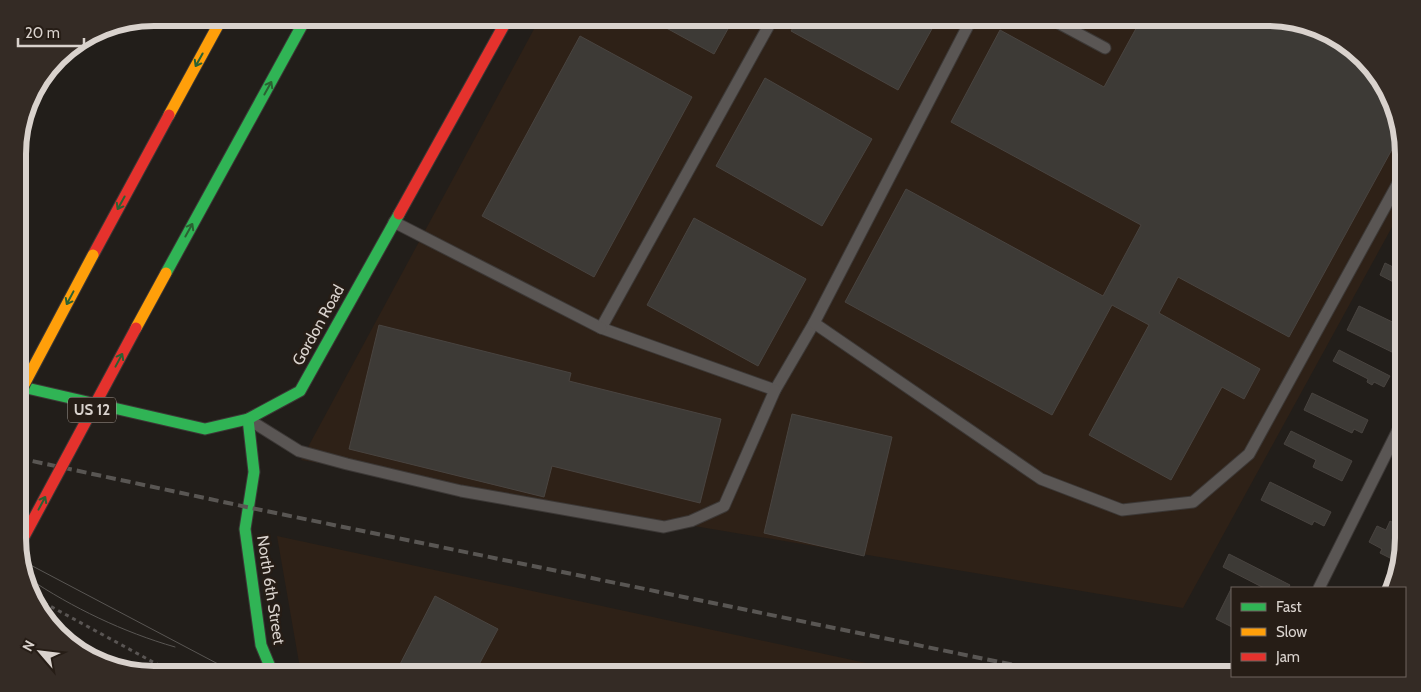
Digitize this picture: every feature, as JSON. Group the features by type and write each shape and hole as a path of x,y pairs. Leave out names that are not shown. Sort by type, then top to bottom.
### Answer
{"main road":[{"path":"26,380 217,27"},
{"name":"US 12","path":"26,533 301,27"},
{"name":"Gordon Road","path":"26,388 205,429 248,419 300,391 503,27"},
{"name":"North 6th Street","path":"248,419 254,472 245,529 261,645 270,666"}],"lane":[{"path":"601,328 768,26"},
{"path":"248,419 299,451 461,491 664,527 691,521 724,506 775,390 814,323 968,26"},
{"path":"1064,26 1105,48"},
{"path":"814,323 1041,479 1122,510 1192,502 1249,454 1395,189"},
{"path":"394,222 601,328 775,390"},
{"path":"1320,587 1395,436"}],"path":[{"path":"44,603 160,666"}],"shaded area":[{"path":"1267,26 1308,33 1338,48 1363,70 1373,83 1388,113 1394,137 1395,222 1183,608 301,460 535,27"},
{"path":"277,536 877,665 300,666"}],"building":[{"path":"729,26 714,54 664,27"},
{"path":"794,26 933,26 898,90 791,31"},
{"path":"1137,26 1267,26 1292,29 1323,39 1351,58 1363,70 1382,98 1394,137 1394,145 1289,337 1178,277 1159,313 1260,369 1244,399 1222,387 1171,480 1089,435 1149,325 1112,305 1052,415 845,302 906,189 1103,296 1141,225 951,122 1000,30 1104,87"},
{"path":"580,36 692,97 594,277 482,216"},
{"path":"765,78 872,139 822,226 716,166"},
{"path":"694,218 806,279 758,366 647,305"},
{"path":"1385,263 1395,268 1395,283 1380,275"},
{"path":"1359,306 1395,323 1395,354 1347,330"},
{"path":"379,325 571,373 569,381 721,419 700,503 552,466 544,497 349,449"},
{"path":"1339,350 1390,376 1384,387 1374,382 1372,385 1367,382 1368,379 1333,361"},
{"path":"1312,393 1368,420 1362,433 1354,429 1352,433 1304,410"},
{"path":"792,414 892,437 864,556 764,533"},
{"path":"1291,431 1352,461 1342,481 1313,467 1316,460 1284,444"},
{"path":"1270,482 1331,512 1324,526 1314,521 1312,525 1261,500"},
{"path":"1390,521 1395,524 1392,559 1380,553 1382,549 1369,542 1377,526 1386,530"},
{"path":"1229,554 1290,585 1289,587 1262,587 1223,567"},
{"path":"1231,589 1231,626 1216,619"},
{"path":"435,596 498,629 478,666 399,666"}],"tram line":[{"path":"29,564 222,666"},
{"path":"34,582 99,618 136,634 175,647"}],"railway":[{"path":"26,460 1015,665"}],"traffic: fast":[{"path":"166,273 301,27"},
{"path":"26,388 205,429 248,419 300,391 399,214"},
{"path":"248,419 254,472 245,529 261,645 270,666"}],"traffic: slow":[{"path":"169,115 217,27"},
{"path":"26,380 93,255"},
{"path":"136,328 166,273"}],"traffic: jam":[{"path":"399,214 503,27"},
{"path":"93,255 169,115"},
{"path":"26,533 136,328"}]}
